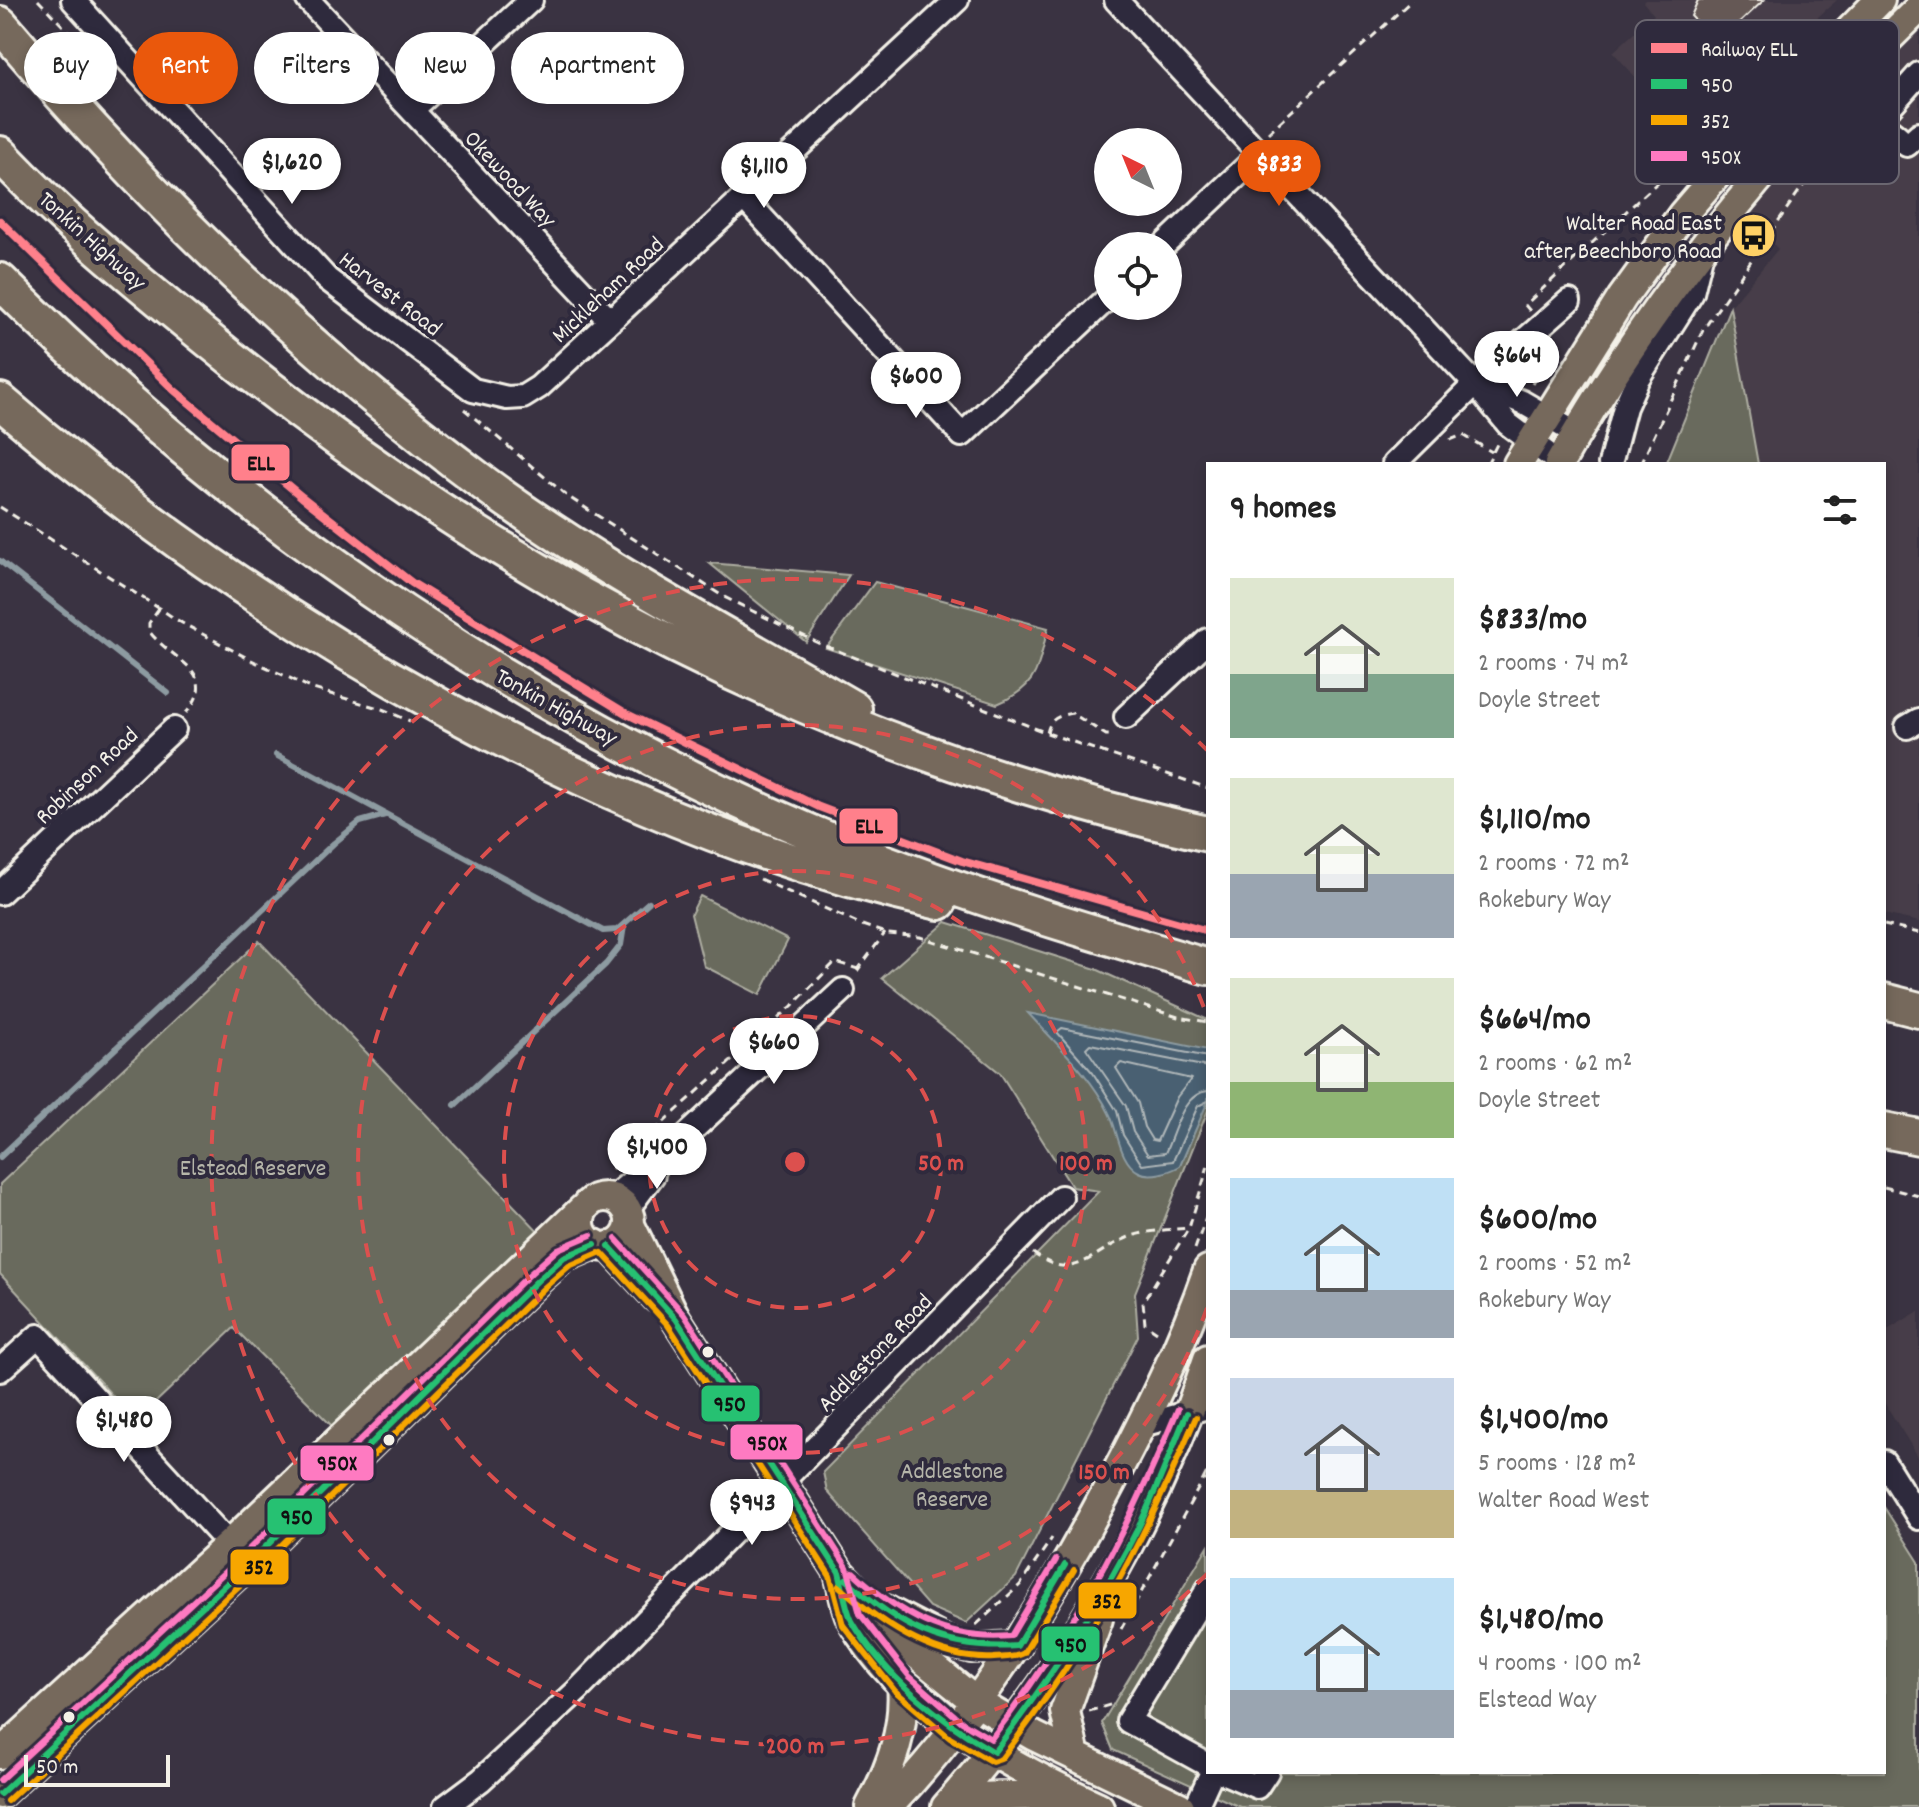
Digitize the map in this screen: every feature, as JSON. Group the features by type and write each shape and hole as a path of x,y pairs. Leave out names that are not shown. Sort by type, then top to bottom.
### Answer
{"highway":[{"path":"0,24 109,149 278,315 373,398 484,483 620,573 930,753"},
{"name":"Tonkin Highway","path":"0,154 106,256 266,387 379,470 550,579 672,647 838,722 1055,795 1206,833"},
{"name":"Tonkin Highway","path":"0,281 133,407 253,505 425,628 546,701 734,799 863,854 996,903 1206,966"},
{"path":"0,401 197,554 400,684 521,747 659,810 774,855 873,887 1131,944"},
{"path":"1886,1002 1919,1010"},
{"path":"1886,1130 1919,1137"}],"main road":[{"path":"1860,20 1880,0"},
{"path":"1899,27 1919,8"},
{"path":"1524,453 1622,298 1709,184"},
{"path":"1561,462 1647,326 1755,184"},
{"path":"0,1794 584,1208 599,1198 623,1211 676,1319 839,1572 918,1655 976,1702 1015,1725 1180,1807"},
{"path":"584,1208 581,1224 588,1239 602,1245 676,1319"},
{"path":"0,1754 239,1554 564,1257 623,1239 623,1211"},
{"path":"888,1807 956,1730 1017,1646 1086,1530 1142,1425 1194,1310 1206,1276"},
{"path":"946,1807 1015,1725 1117,1566 1197,1410 1206,1368"},
{"path":"1075,1756 1076,1708 1117,1566"},
{"path":"839,1572 851,1619 902,1683 956,1730 1099,1807"},
{"path":"868,1602 946,1641 971,1648 1017,1646"},
{"path":"870,1807 895,1753 904,1705 902,1683"},
{"path":"946,1807 980,1797 1070,1794"}],"street":[{"name":"Harvest Road","path":"73,0 327,279 473,390 507,398 523,397 539,387"},
{"name":"Okewood Way","path":"308,0 610,321"},
{"path":"412,110 531,0"},
{"path":"1116,0 1475,384 1508,424 1524,453 1556,462"},
{"name":"Mickleham Road","path":"539,387 955,1"},
{"path":"1899,92 1919,74"},
{"path":"1899,137 1907,145 1919,134"},
{"path":"1177,232 1257,150"},
{"path":"744,198 962,435 1094,311"},
{"path":"1611,462 1625,407 1638,378 1692,293 1702,251"},
{"path":"1396,462 1475,384 1569,301"},
{"path":"1475,384 1547,416 1577,434"},
{"path":"1126,717 1206,642"},
{"name":"Robinson Road","path":"2,886 174,729"},
{"path":"623,1211 673,1148 843,990"},
{"name":"Addlestone Road","path":"445,1807 481,1780 577,1691 1061,1197"},
{"path":"0,1370 38,1336 239,1554"},
{"path":"1142,1425 1197,1410"},
{"path":"1886,1465 1919,1518"},
{"path":"1206,1592 1128,1721 1206,1764"},
{"path":"1196,1807 1211,1774"},
{"path":"1227,1774 1257,1787 1266,1774"}],"path":[{"path":"1257,150 1412,0"},
{"path":"1543,325 1525,305 1656,184"},
{"path":"1642,462 1703,330 1805,184"},
{"path":"1445,441 1463,435 1492,452"},
{"path":"159,609 149,623 149,631 192,670 200,685 197,700 174,729"},
{"path":"1126,717 1130,731 1118,735 1106,735 1072,713 1058,716 1049,723 1047,733 1206,787"},
{"path":"1886,925 1919,933"},
{"path":"843,990 885,933"},
{"path":"1161,1334 1145,1324 1143,1302 1189,1228 1206,1173"},
{"path":"1886,1188 1919,1196"},
{"path":"1018,1242 1048,1264 1077,1267 1128,1238 1189,1228"},
{"path":"1119,1634 1205,1480"},
{"path":"971,1648 979,1619 1020,1585 1054,1534"}],"shaded area":[{"path":"1837,0 1814,20 1648,20 1654,15 1643,2"},
{"path":"1919,8 1919,922 1886,914 1886,462 1758,462 1730,307 1778,249 1742,212 1766,184 1899,184 1899,31"},
{"path":"1635,32 1635,77 1613,52"},
{"path":"1919,1311 1919,1458 1886,1405 1886,1331"}],"green space":[{"path":"1730,307 1758,462 1667,462"},
{"path":"709,563 849,575 806,642"},
{"path":"875,582 1048,628 1034,675 1021,690 997,704 826,648"},
{"path":"700,896 788,940 760,995 704,966 691,914"},
{"name":"Addlestone Reserve","path":"946,922 1096,969 1206,1019 1206,1115 1135,1293 1138,1336 1016,1577 966,1623 929,1607 827,1491 823,1472 1099,1191 1072,1187 1000,1073 882,978"},
{"name":"Elstead Reserve","path":"259,941 545,1238 337,1431 234,1328 136,1421 0,1274 0,1184"},
{"path":"1886,1510 1919,1562 1919,1807 1240,1807 1113,1750 1102,1723 1206,1549 1206,1774 1886,1774"}],"water":[{"path":"1028,1013 1206,1050 1206,1106 1180,1166 1154,1174 1144,1174 1132,1167 1123,1153 1102,1099 1072,1060"}],"building":[{"path":"1698,0 1764,0 1743,20 1695,20 1691,16"}],"waterway":[{"path":"0,561 168,693"},
{"path":"276,755 603,931 617,930 649,902"},
{"path":"0,1157 334,843 360,822 385,815"},
{"path":"455,1105 606,964 621,945 624,926"}],"rail line":[{"name":"ELL","path":"0,221 174,390 302,497 412,583 627,714 819,807 962,861 1206,930"}],"transit line":[{"name":"950X","path":"0,1780 241,1557 531,1273 558,1249 591,1235"},
{"name":"950X","path":"616,1239 684,1314 847,1567 860,1614 909,1676 962,1722 991,1739 1048,1659 1096,1580 1139,1498 1178,1409"},
{"name":"950","path":"0,1794 248,1564 538,1280 564,1257 595,1244"},
{"name":"950","path":"609,1246 676,1319 839,1572 852,1621 865,1641 915,1696 994,1752 1053,1670 1124,1556 1187,1413"},
{"name":"352","path":"7,1801 255,1571 545,1287 569,1266 599,1253"},
{"name":"352","path":"602,1253 668,1325 830,1576 843,1625 895,1691 950,1738 992,1762 1001,1759 1087,1636 1134,1552 1196,1417"},
{"name":"950X","path":"853,1572 888,1601 925,1622 966,1634 1011,1636 1056,1560"},
{"name":"950","path":"846,1579 904,1623 924,1632 967,1644 1017,1646 1065,1565"},
{"name":"352","path":"839,1586 891,1626 931,1647 972,1657 994,1658 1024,1653 1074,1570"}],"place":[{"name":"Walter Road East after Beechboro Road","path":"1753,236"}]}
